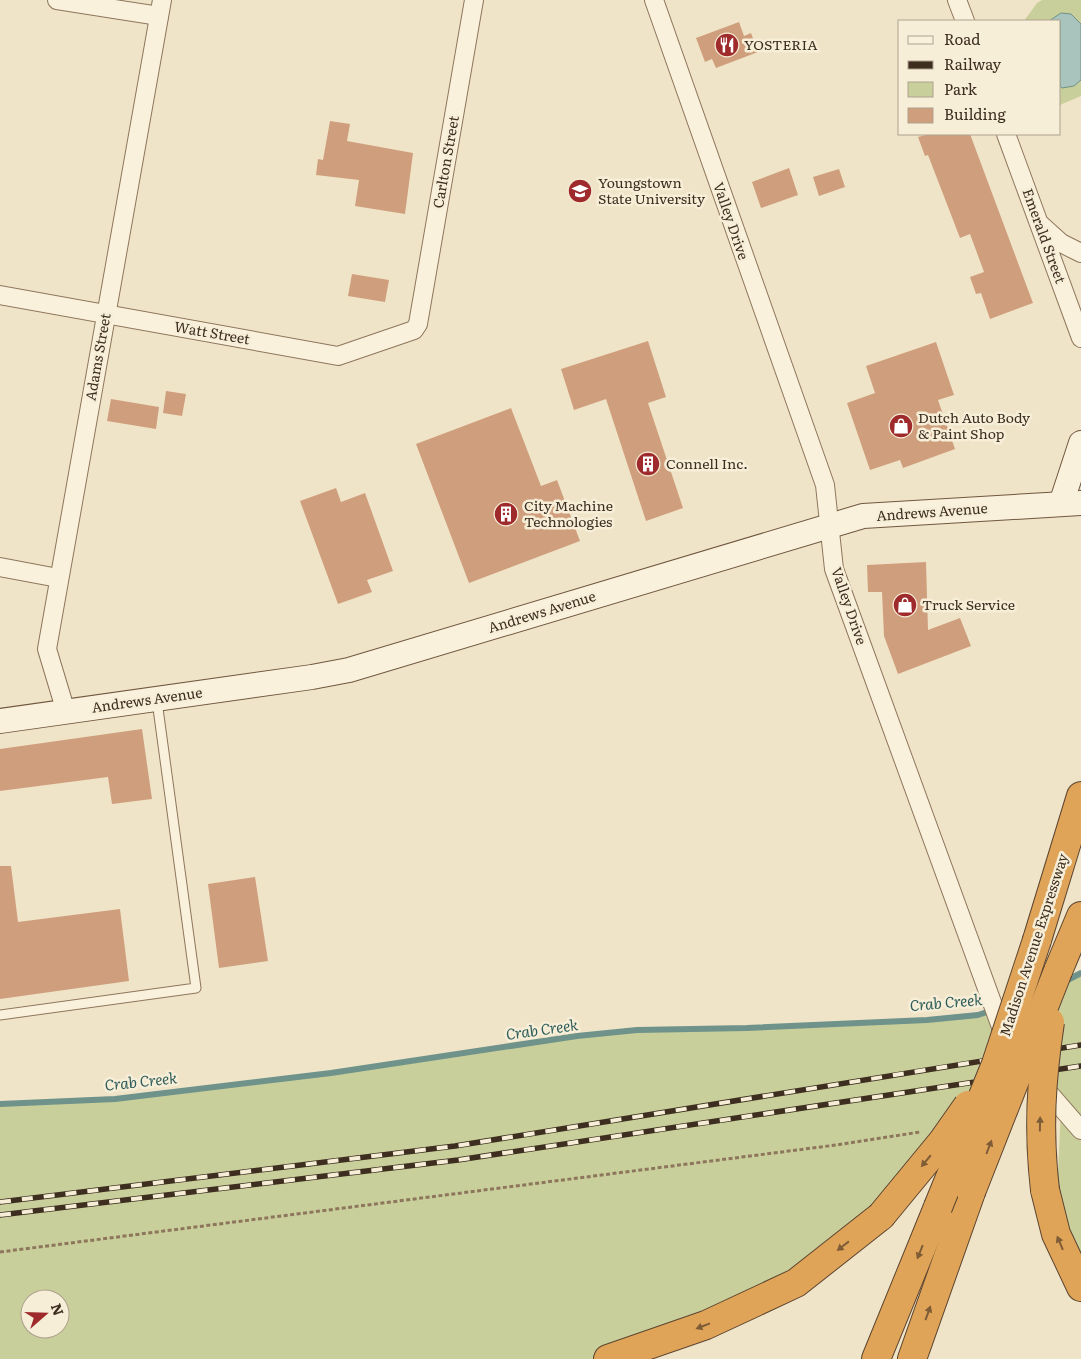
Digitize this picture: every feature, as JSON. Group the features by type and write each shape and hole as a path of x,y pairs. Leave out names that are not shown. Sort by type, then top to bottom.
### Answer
{"highway":[{"name":"Madison Avenue Expressway","path":"996,1064 1037,940 1081,796"},
{"path":"912,1359 971,1192 1081,916"},
{"path":"1058,971 1044,1063 1040,1143 1045,1190 1056,1234 1081,1287"},
{"path":"876,1359 996,1064"},
{"path":"608,1359 706,1325 796,1283 881,1216 942,1142 996,1064"}],"street":[{"path":"57,0 160,8"},
{"name":"Carlton Street","path":"418,324 474,0"},
{"name":"Valley Drive","path":"654,0 825,486 834,569 1001,1027 1018,1055 1081,1130"},
{"path":"957,0 965,20"},
{"name":"Adams Street","path":"66,712 47,649 160,8"},
{"name":"Emerald Street","path":"1006,135 1081,338"},
{"path":"1039,223 1061,243 1081,253"},
{"name":"Watt Street","path":"0,295 338,356 414,330 418,324"},
{"path":"1071,503 1081,443"},
{"name":"Andrews Avenue","path":"0,721 349,670 863,516 1071,503"},
{"path":"0,568 58,578"}],"lane":[{"path":"0,1015 196,988 157,699"}],"path":[{"path":"0,1252 836,1145 924,1131"}],"green space":[{"path":"1042,0 1081,0 1081,96 1061,105 1061,20 1025,20 1037,3"},
{"path":"1081,973 1081,1281 1057,1191 1061,1109 1018,1055 942,1142 796,1283 608,1359 0,1359 0,1104 115,1099 331,1073 577,1036 637,1030 927,1020 978,1015 995,1011 993,1006 1037,996"}],"water":[{"path":"1061,13 1071,14 1081,24 1081,80 1074,86 1061,87 1061,20 1050,20"}],"building":[{"name":"YOSTERIA","path":"739,22 744,36 751,33 758,52 716,68 712,59 705,62 696,38"},
{"path":"330,121 350,124 347,141 413,153 405,214 355,206 359,180 316,175 318,159 323,160"},
{"path":"925,135 970,135 1033,303 990,319 981,293 976,294 970,277 984,272 970,234 960,238 928,155 925,156 918,137"},
{"path":"789,168 798,195 761,208 752,182"},
{"path":"839,169 845,187 819,196 813,177"},
{"path":"352,274 389,280 385,302 348,296"},
{"name":"Connell Inc.","path":"648,341 666,397 648,403 683,508 646,521 606,399 574,410 561,369"},
{"name":"Dutch Auto Body & Paint Shop","path":"936,342 954,395 938,400 955,449 903,468 900,460 870,470 847,403 875,393 866,366"},
{"path":"166,391 186,394 182,416 163,413"},
{"path":"111,399 159,407 156,429 107,421"},
{"name":"City Machine Technologies","path":"511,408 541,486 557,480 580,541 469,583 416,444"},
{"path":"336,488 341,502 365,493 393,571 367,580 372,592 338,604 300,501"},
{"name":"Truck Service","path":"926,562 928,630 960,618 971,646 898,674 884,636 882,592 868,592 867,565"},
{"path":"142,729 152,799 112,804 108,777 0,791 0,749"},
{"path":"0,866 11,866 18,922 120,909 129,981 0,999"},
{"path":"255,877 268,961 219,968 208,884"}],"waterway":[{"name":"Crab Creek","path":"1062,983 1081,973"},
{"name":"Crab Creek","path":"0,1104 115,1099 331,1073 577,1036 637,1030 747,1028 927,1020 978,1015 993,1010"}],"railway":[{"path":"0,1202 455,1146 1081,1045"},
{"path":"0,1215 458,1160 1081,1066"}],"place":[{"name":"YOSTERIA","path":"727,45"},
{"name":"Youngstown State University","path":"580,191"},
{"name":"Dutch Auto Body & Paint Shop","path":"901,426"},
{"name":"Connell Inc.","path":"648,464"},
{"name":"City Machine Technologies","path":"506,514"},
{"name":"Truck Service","path":"905,605"}]}
